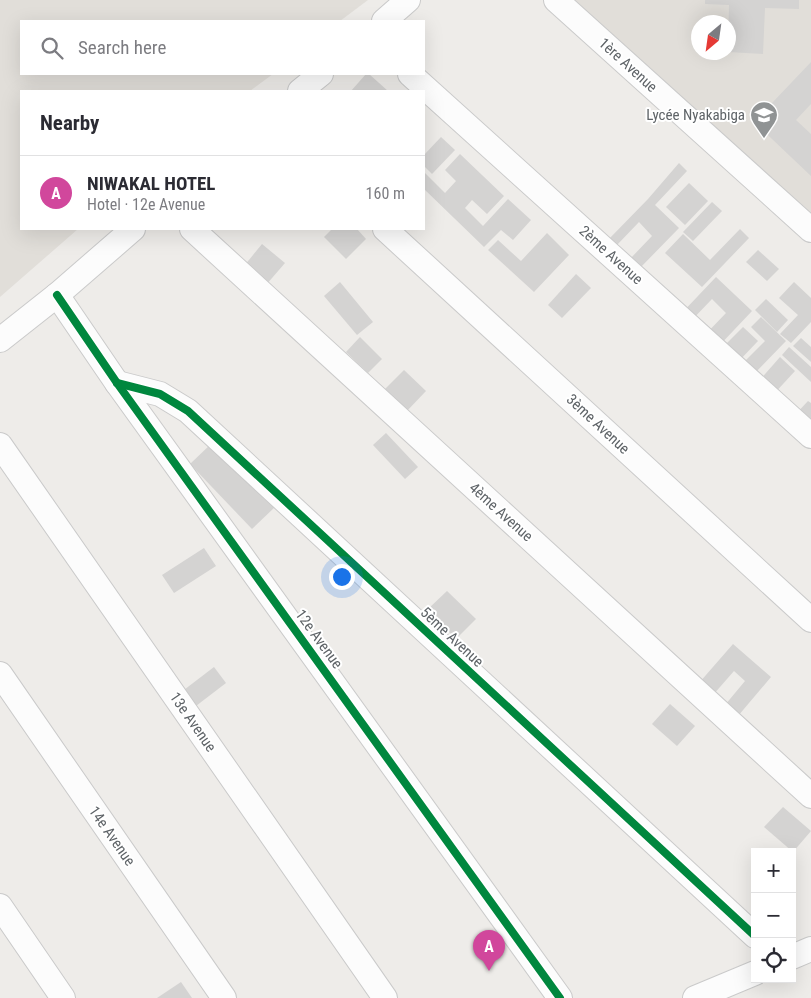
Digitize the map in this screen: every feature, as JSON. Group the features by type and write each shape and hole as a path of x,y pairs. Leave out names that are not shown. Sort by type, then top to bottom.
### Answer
{"street":[{"path":"385,20 408,0"},
{"name":"1ère Avenue","path":"556,0 811,230"},
{"path":"301,90 320,75"},
{"name":"2ème Avenue","path":"411,75 811,436"},
{"path":"0,340 57,295 132,230"},
{"name":"4ème Avenue","path":"193,230 811,796"},
{"name":"3ème Avenue","path":"385,230 811,620"},
{"name":"12e Avenue","path":"57,295 117,383 560,998"},
{"name":"5ème Avenue","path":"117,383 160,394 188,411 751,932"},
{"name":"13e Avenue","path":"0,445 385,998"},
{"name":"14e Avenue","path":"0,674 224,998"},
{"path":"0,906 64,998"},
{"path":"796,955 811,949"},
{"path":"695,998 727,993 751,976"}],"shaded area":[{"path":"0,0 368,0 341,20 20,20 20,75 272,75 251,90 20,90 20,230 77,230 0,297"},
{"name":"Lycée Nyakabiga","path":"567,0 811,0 811,225"}],"building":[{"path":"705,0 799,0 799,9 765,8 763,54 736,52 736,15 729,15 729,5 705,4"},
{"path":"811,62 811,104 796,120 811,134 811,176 754,122"},
{"path":"365,75 370,75 387,90 352,90"},
{"path":"441,137 455,150 432,174 425,167 425,154"},
{"path":"460,154 504,196 487,214 472,200 465,208 483,226 508,199 531,220 513,240 501,230 484,247 425,190 425,173 445,193 456,181 445,170"},
{"path":"679,163 687,171 655,205 679,228 639,269 630,259 652,236 639,222 616,246 609,239 648,199"},
{"path":"689,183 708,201 685,225 666,207"},
{"path":"712,202 722,211 693,241 683,232"},
{"path":"740,229 749,238 702,287 665,253 683,234 710,260"},
{"path":"331,230 358,230 366,239 346,259 324,237"},
{"path":"547,233 569,255 534,292 488,250 498,240 521,261"},
{"path":"262,244 285,263 266,285 244,266"},
{"path":"758,250 779,269 767,281 746,262"},
{"path":"576,274 591,288 562,318 548,305"},
{"path":"716,277 752,311 716,349 703,337 726,313 712,299 688,324 679,316"},
{"path":"340,282 373,322 357,335 324,296"},
{"path":"794,282 811,298 811,322 791,343 780,334 798,315 779,298"},
{"path":"766,299 788,320 777,332 755,310"},
{"path":"761,317 786,341 752,376 741,365 765,341 751,327"},
{"path":"743,327 758,341 737,363 722,348"},
{"path":"360,337 382,359 368,373 346,352"},
{"path":"801,338 811,347 811,362 793,346"},
{"path":"789,347 811,367 811,382 782,355"},
{"path":"780,357 795,371 772,396 758,382"},
{"path":"404,370 426,391 405,413 382,392"},
{"path":"808,401 811,403 811,433 793,417"},
{"path":"386,433 418,467 405,479 373,445"},
{"path":"213,442 275,507 252,529 190,464"},
{"path":"204,548 216,566 174,593 162,575"},
{"path":"447,591 476,619 456,639 427,610"},
{"path":"733,644 771,677 738,716 725,705 745,681 734,671 713,695 699,683"},
{"path":"214,667 226,683 192,709 180,693"},
{"path":"670,704 695,726 677,746 652,724"},
{"path":"783,807 811,831 796,848 788,848 764,827"},
{"path":"181,982 192,998 157,998"}],"cycle path":[{"path":"57,295 117,383 560,998"},
{"path":"117,383 160,394 188,411 751,932"}],"place":[{"name":"Lycée Nyakabiga","path":"764,139"},
{"name":"NIWAKAL HOTEL","path":"489,971"}]}
